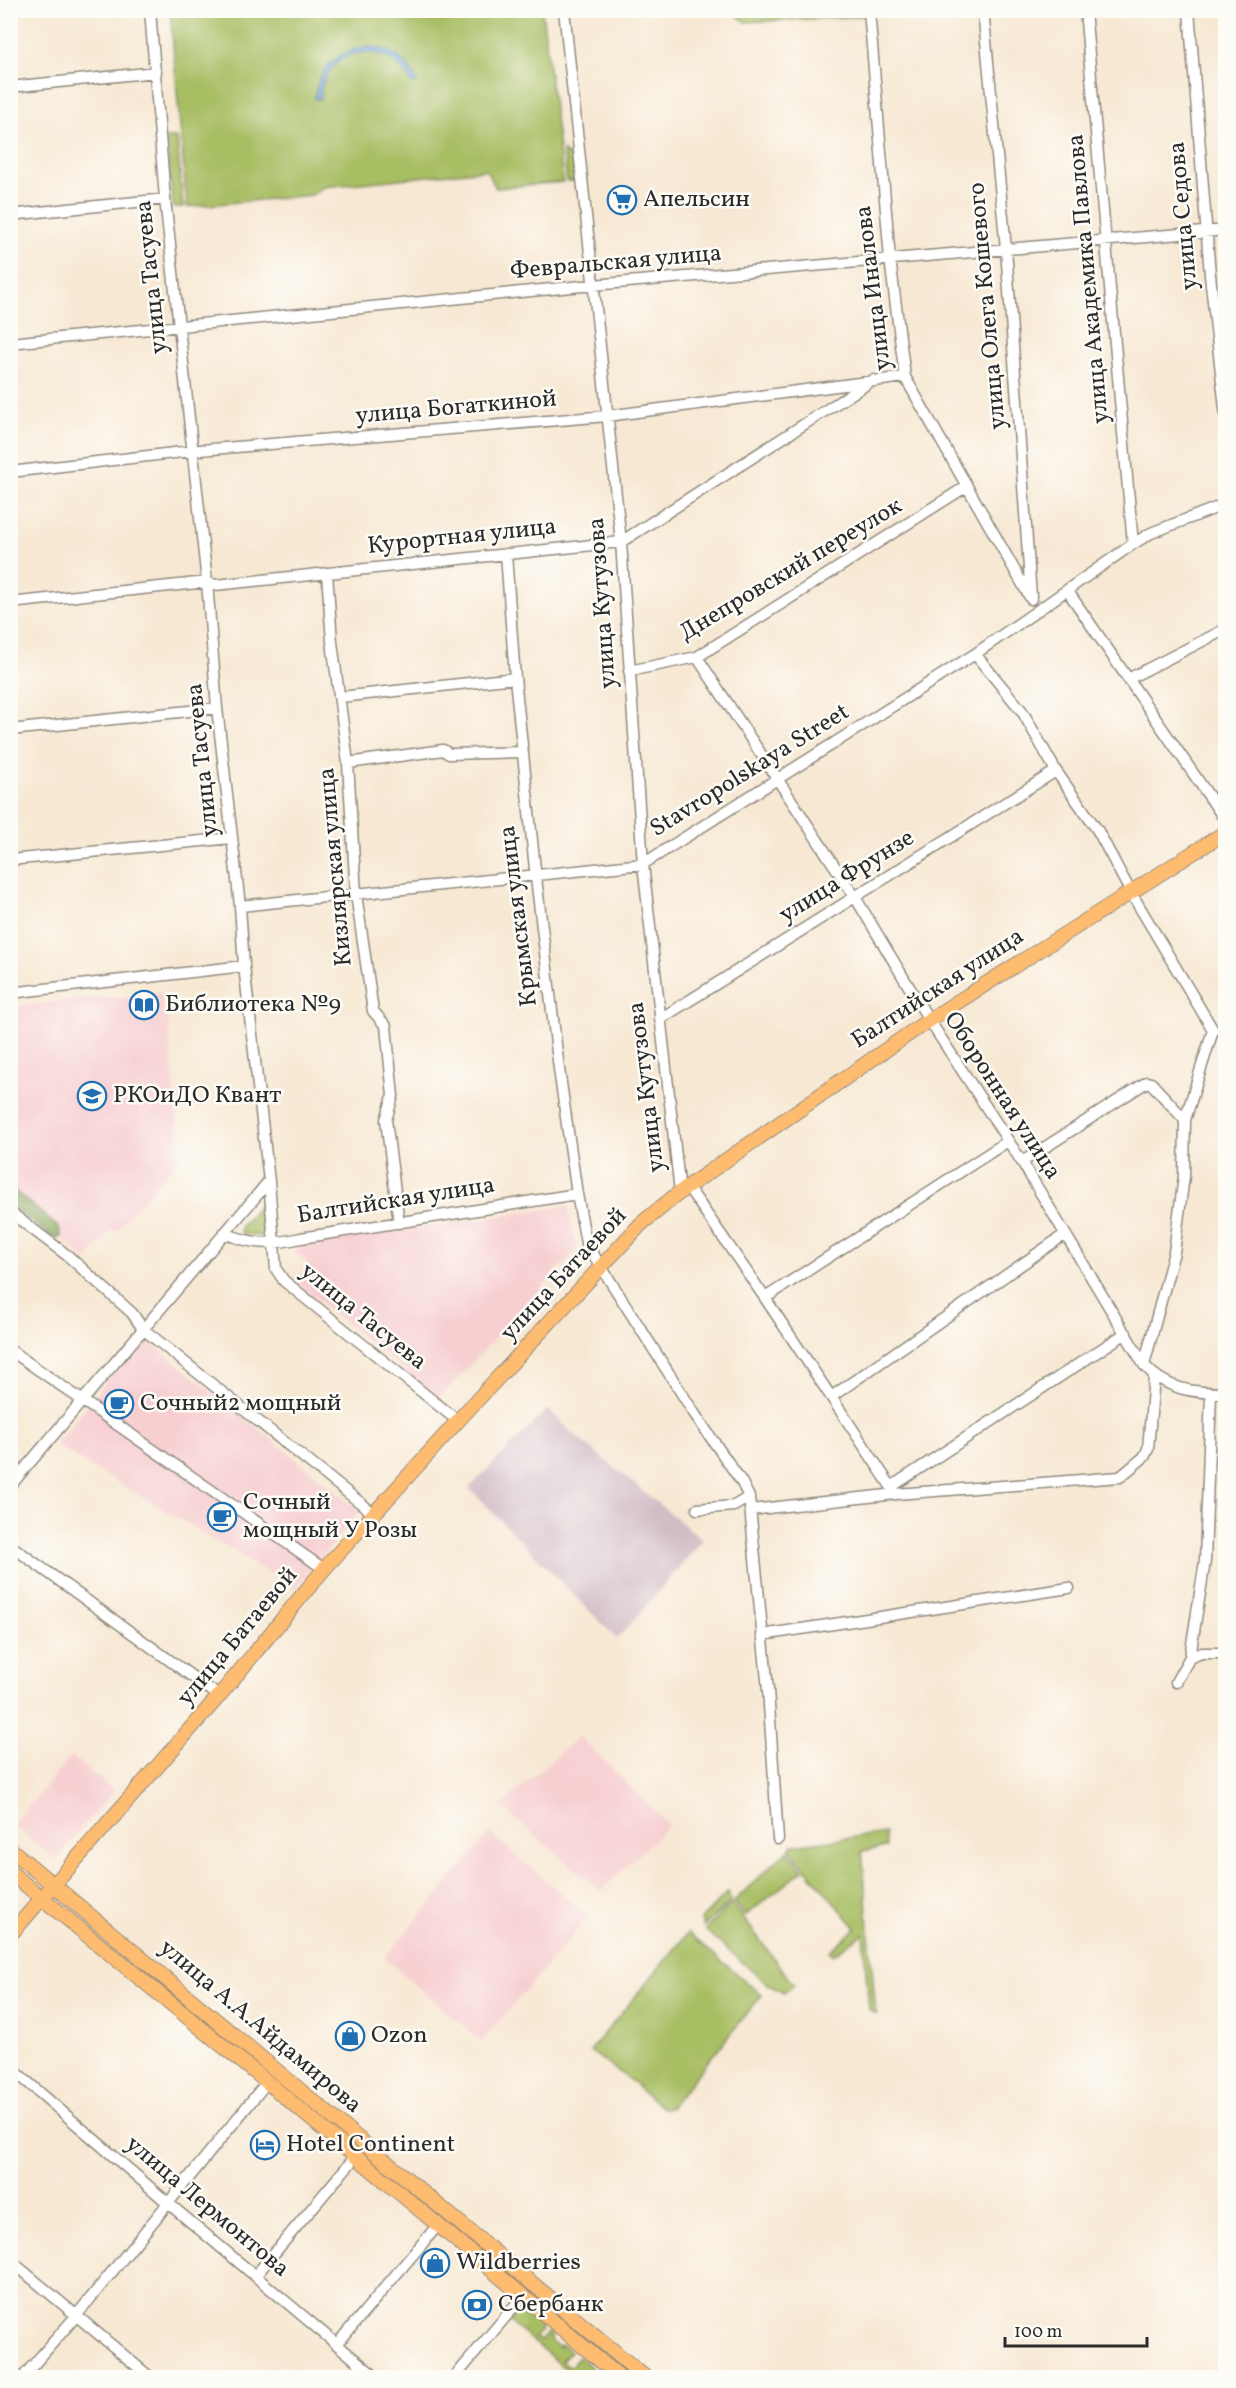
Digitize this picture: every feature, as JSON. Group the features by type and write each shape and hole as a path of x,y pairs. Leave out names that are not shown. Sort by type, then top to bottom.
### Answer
{"main road":[{"name":"Балтийская улица","path":"684,1189 929,1020 1226,832"},
{"name":"улица Батаевой","path":"10,1935 219,1696 373,1513 641,1224 684,1189"},
{"name":"улица А.А.Айдамирова","path":"10,1849 646,2378"},
{"name":"улица А.А.Айдамирова","path":"10,1872 267,2082 621,2378"}],"street":[{"name":"улица Тасуева","path":"150,10 165,199 207,582 217,708 240,906 244,966 276,1269 284,1281 458,1421"},
{"name":"улица Кутузова","path":"564,10 621,542 643,864 660,1019 684,1189"},
{"name":"улица Иналова","path":"869,10 890,259 905,377 1031,599"},
{"name":"улица Олега Кошевого","path":"983,10 1006,249 1031,599"},
{"name":"улица Академика Павлова","path":"1085,10 1133,544"},
{"name":"улица Седова","path":"1189,10 1206,232 1226,417"},
{"path":"10,87 156,72"},
{"path":"10,215 165,199"},
{"name":"Февральская улица","path":"10,343 594,285 1226,230"},
{"name":"улица Богаткиной","path":"10,472 192,451 607,416 905,377"},
{"name":"Курортная улица","path":"10,603 207,582 215,585 621,542 873,380"},
{"name":"Днепровский переулок","path":"629,670 697,657 967,486"},
{"name":"Stavropolskaya Street","path":"240,906 643,864 975,654 1133,544 1151,533 1226,504"},
{"name":"Крымская улица","path":"506,554 522,752 550,1001 586,1243 696,1416 741,1481 749,1497"},
{"name":"Кизлярская улица","path":"327,573 332,642 348,763 356,894 373,1011 386,1026 393,1096 386,1120 399,1223"},
{"path":"1067,590 1226,821"},
{"path":"1031,599 1035,612"},
{"path":"1128,679 1226,629"},
{"path":"975,654 1022,711 1056,771 1098,831 1130,891 1214,1030 1185,1120 1184,1176 1174,1252 1144,1365"},
{"name":"Оборонная улица","path":"697,657 855,897 929,1020 1022,1162 1144,1365 1154,1377 1169,1386 1224,1393"},
{"path":"340,697 515,678"},
{"path":"10,730 217,708"},
{"path":"348,763 443,750 449,754 522,752"},
{"name":"улица Фрунзе","path":"660,1019 1056,771"},
{"path":"10,860 232,838"},
{"path":"10,993 244,966"},
{"path":"1022,1162 1147,1082 1151,1083 1185,1120"},
{"path":"765,1298 1008,1141"},
{"path":"10,1486 84,1402 268,1181"},
{"path":"684,1189 765,1298 894,1490"},
{"name":"Балтийская улица","path":"224,1233 258,1244 274,1244 577,1194"},
{"path":"10,1212 68,1256 132,1313 143,1329 373,1513"},
{"path":"831,1396 1064,1235"},
{"path":"894,1490 1126,1333"},
{"path":"10,1350 324,1569"},
{"path":"750,1510 894,1490 1120,1477 1144,1457 1148,1449 1154,1377"},
{"path":"1176,1682 1190,1657 1205,1561 1211,1393"},
{"path":"697,1509 734,1506 749,1497 778,1839"},
{"path":"10,1545 219,1696"},
{"path":"762,1635 1069,1588"},
{"path":"1190,1657 1202,1653 1226,1653"},
{"name":"улица Лермонтова","path":"10,2067 377,2378"},
{"path":"22,2378 76,2316 267,2082"},
{"path":"255,2276 356,2156"},
{"path":"337,2344 438,2225"},
{"path":"10,2260 151,2378"},
{"path":"454,2378 523,2296"}],"shaded area":[{"name":"РКОиДО Квант","path":"161,992 165,1016 168,1016 180,1157 115,1232 112,1230 86,1260 11,1194 11,1007 99,998 129,998"},
{"path":"568,1206 577,1249 439,1399 296,1282 309,1264 294,1252 300,1245"},
{"path":"143,1336 360,1511 295,1588 55,1445"},
{"path":"548,1409 573,1434 703,1540 617,1639 469,1488"},
{"path":"579,1736 669,1825 601,1891 500,1806"},
{"path":"71,1756 114,1790 56,1860 13,1825"},
{"path":"490,1833 588,1917 482,2042 384,1958"}],"green space":[{"path":"170,11 542,11 563,182 496,188 486,170 323,187 312,195 187,207"},
{"path":"731,11 864,11 864,16 746,22"},
{"path":"166,138 177,138 183,207 173,208"},
{"path":"563,151 574,160 576,181 567,181"},
{"path":"10,1187 59,1228 61,1236 58,1239 50,1236 11,1205"},
{"path":"262,1203 265,1228 263,1234 260,1236 244,1234 240,1231 241,1226"},
{"path":"885,1833 886,1847 862,1851 876,2015 869,2010 863,1934 833,1955 830,1951 856,1928 789,1849 793,1845"},
{"path":"787,1851 803,1870 745,1916 734,1901"},
{"path":"728,1892 731,1901 703,1927 701,1919"},
{"path":"732,1903 794,1985 784,1993 767,1984 705,1930"},
{"path":"688,1933 762,1995 670,2108 664,2109 638,2086 590,2051"},
{"path":"517,2310 529,2312 540,2323 541,2330 535,2337 541,2341 548,2332 552,2336 551,2341 559,2347 561,2344 570,2351 562,2360 570,2367 579,2357 592,2367 583,2377 575,2377 509,2321"}],"water":[{"path":"369,47 385,50 398,57 409,68 417,82 412,84 402,68 389,58 374,53 359,53 345,58 333,67 324,81 320,99 315,99 320,78 332,62 348,52"}],"place":[{"name":"Апельсин","path":"622,200"},
{"name":"Библиотека №9","path":"144,1005"},
{"name":"РКОиДО Квант","path":"92,1096"},
{"name":"Сочный2 мощный","path":"119,1404"},
{"name":"Сочный мощный У Розы","path":"222,1517"},
{"name":"Ozon","path":"350,2036"},
{"name":"Hotel Continent","path":"265,2145"},
{"name":"Wildberries","path":"435,2263"},
{"name":"Сбербанк","path":"477,2305"}]}
